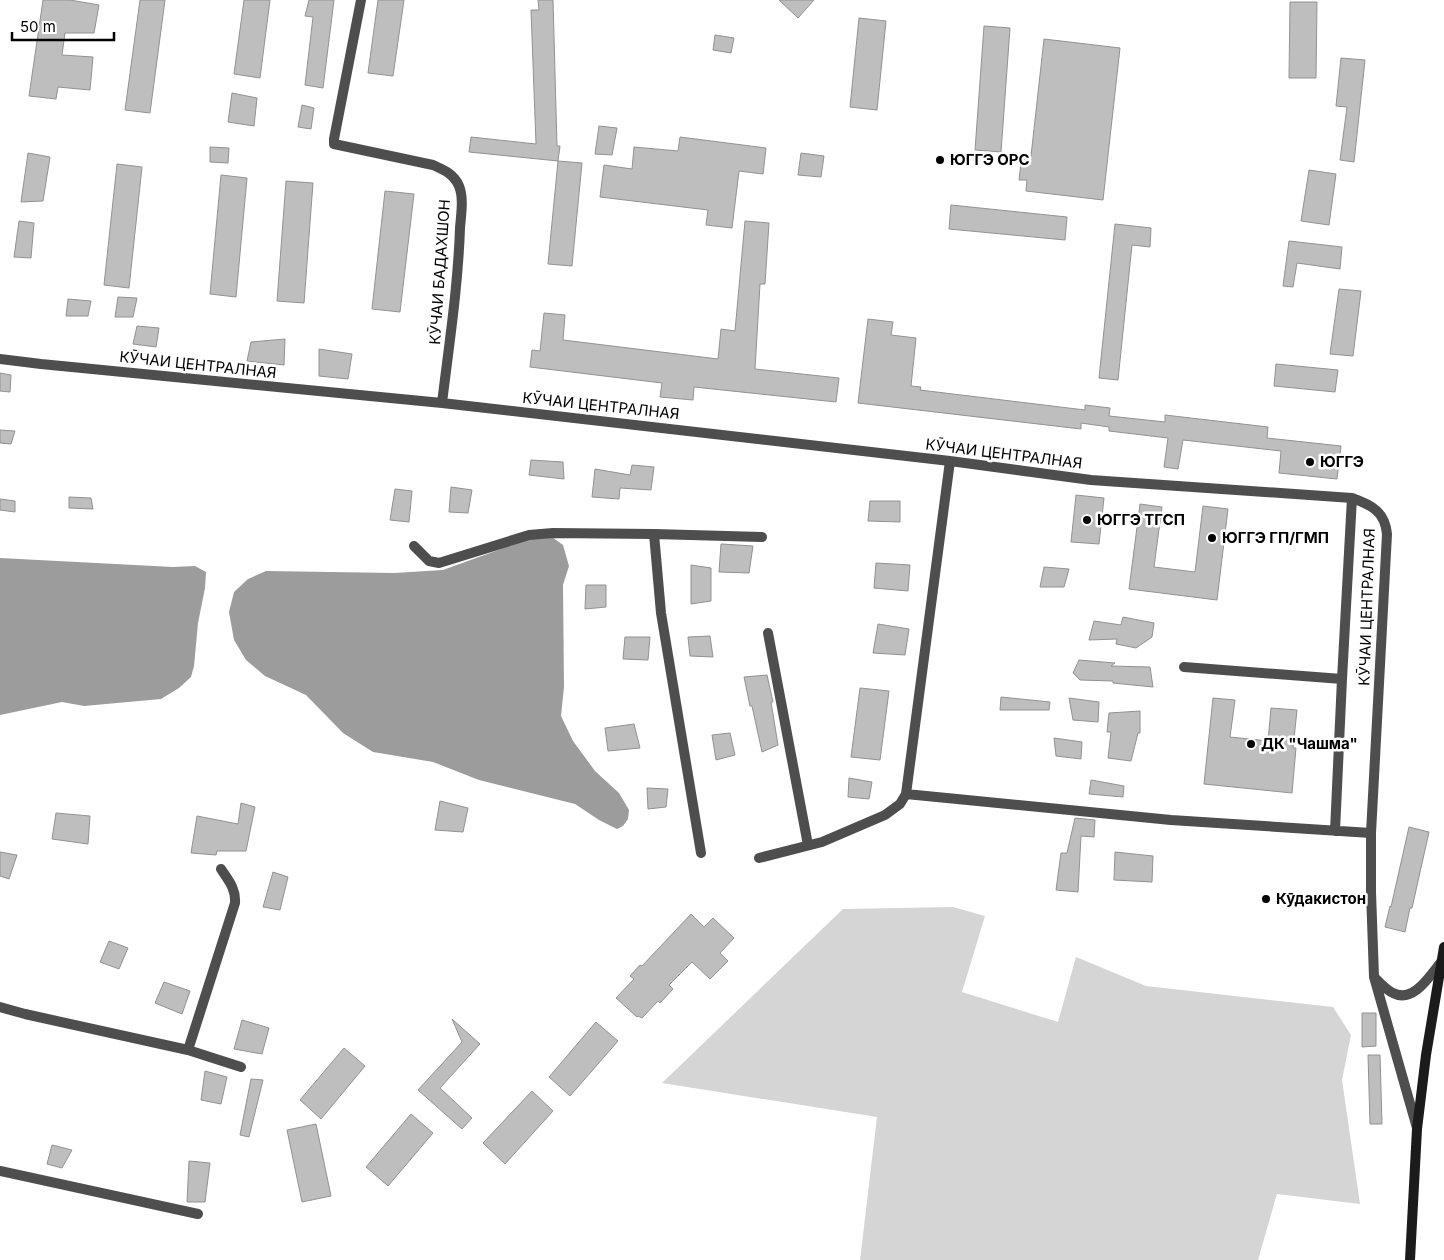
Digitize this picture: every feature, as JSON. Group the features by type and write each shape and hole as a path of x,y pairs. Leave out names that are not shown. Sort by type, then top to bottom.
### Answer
{"main road":[{"path":"1410,1260 1417,1129 1426,1055 1444,947"}],"street":[{"name":"КӮЧАИ БАДАХШОН","path":"361,0 334,144 433,165 454,177 460,186 462,198 460,240 442,403"},
{"name":"КӮЧАИ ЦЕНТРАЛНАЯ","path":"0,359 442,403 950,461 1091,480 1352,498 1364,502 1380,513 1386,524 1387,534 1371,833 1374,977 1417,1129"},
{"path":"759,858 822,842 885,815 900,804 906,794 950,461"},
{"path":"1335,831 1352,498"},
{"path":"414,546 429,561 439,563 529,536 553,533 762,537"},
{"path":"654,534 661,613 701,853"},
{"path":"768,634 808,845"},
{"path":"1184,667 1342,679"},
{"path":"906,794 1171,820 1371,833"},
{"path":"188,1050 235,903 236,894 232,884 221,869"},
{"path":"1374,977 1392,993 1401,996 1409,995 1424,982 1442,960"},
{"path":"0,1007 188,1050 242,1067"},
{"path":"0,1171 198,1214"}],"shaded area":[{"path":"549,535 563,545 569,566 563,585 564,687 561,716 573,741 595,771 619,793 629,810 628,819 623,826 617,829 575,804 479,780 433,762 373,752 343,733 306,695 265,676 246,660 234,640 229,612 234,592 248,579 266,571 394,573 443,570 534,537"},
{"path":"0,558 173,567 195,566 206,572 191,677 179,688 161,699 84,706 62,702 0,715"},
{"path":"953,907 985,916 962,992 1058,1022 1076,957 1146,986 1333,1007 1351,1035 1342,1080 1360,1204 1277,1194 1258,1260 860,1260 877,1117 662,1083 843,909"}],"building":[{"path":"43,0 70,0 99,5 94,33 65,33 62,55 93,57 90,90 58,87 56,99 29,96"},
{"path":"140,0 165,0 150,113 125,110"},
{"path":"244,0 270,0 260,78 234,74"},
{"path":"309,0 334,0 323,88 305,85 313,17 305,16"},
{"path":"378,0 404,0 393,76 368,73"},
{"path":"538,0 553,0 557,146 560,146 558,161 469,152 471,137 536,144 531,10 539,10"},
{"path":"779,0 814,0 798,18"},
{"path":"1290,2 1317,2 1316,78 1289,78"},
{"path":"859,18 886,21 877,110 850,107"},
{"path":"984,26 1010,28 1001,152 975,150"},
{"path":"715,35 734,38 731,53 713,50"},
{"path":"1044,39 1120,48 1103,200 1026,191 1027,180 1019,180 1022,155 1031,156"},
{"path":"1341,58 1365,60 1354,162 1340,160 1347,107 1336,106"},
{"path":"232,93 257,98 254,126 228,122"},
{"path":"302,105 314,108 311,129 298,127"},
{"path":"599,126 617,128 612,155 595,154"},
{"path":"680,137 766,148 763,174 739,171 732,228 706,225 708,210 600,197 604,165 632,169 634,147 678,151"},
{"path":"210,147 229,148 228,163 210,162"},
{"path":"28,153 50,157 43,201 21,202"},
{"path":"801,153 824,156 821,177 798,175"},
{"path":"558,161 582,163 572,266 548,264"},
{"path":"117,164 142,167 129,288 104,285"},
{"path":"1309,170 1336,174 1329,225 1301,221"},
{"path":"221,175 247,178 236,297 210,294"},
{"path":"286,181 313,183 304,303 277,301"},
{"path":"385,191 414,194 400,312 372,309"},
{"path":"951,205 1067,217 1065,240 949,229"},
{"path":"19,221 34,223 31,258 14,257"},
{"path":"745,221 769,223 765,284 760,284 755,369 839,378 836,402 694,387 693,400 660,397 662,383 530,367 532,350 540,351 544,313 565,315 563,340 718,359 721,329 735,331"},
{"path":"1115,224 1151,228 1150,247 1132,245 1118,380 1099,378"},
{"path":"1289,241 1342,247 1340,269 1297,263 1293,287 1283,286"},
{"path":"1339,289 1361,291 1353,356 1330,354"},
{"path":"118,297 137,298 133,317 115,317"},
{"path":"68,299 91,301 88,316 66,316"},
{"path":"868,319 893,322 891,335 916,338 911,386 921,387 920,390 1085,410 1085,405 1110,408 1109,416 1165,422 1165,415 1268,427 1267,438 1341,446 1337,479 1279,473 1281,451 1183,440 1178,469 1164,467 1168,438 1109,431 1109,427 1081,423 1081,429 858,403"},
{"path":"137,326 159,328 156,347 133,344"},
{"path":"285,339 284,365 247,361 251,342"},
{"path":"319,349 352,354 348,379 319,376"},
{"path":"1276,364 1338,370 1335,392 1274,386"},
{"path":"0,373 11,375 10,392 0,391"},
{"path":"0,430 15,431 11,444 0,443"},
{"path":"531,460 563,462 564,479 529,475"},
{"path":"632,465 654,467 651,490 620,488 619,499 592,497 595,469 630,475"},
{"path":"451,487 472,490 468,513 449,512"},
{"path":"395,489 412,491 409,522 390,520"},
{"name":"ЮГГЭ ТГСП","path":"1076,495 1104,498 1099,544 1071,542"},
{"path":"69,497 91,498 93,509 69,508"},
{"path":"0,499 15,501 15,512 0,510"},
{"path":"870,501 900,501 900,522 868,521"},
{"name":"ЮГГЭ ГП/ГМП","path":"1140,504 1162,507 1154,567 1195,572 1203,506 1228,509 1217,600 1129,589"},
{"path":"721,544 753,546 749,573 719,572"},
{"path":"876,563 910,565 908,591 874,588"},
{"path":"691,565 711,568 711,601 691,604"},
{"path":"1044,567 1069,569 1064,587 1040,587"},
{"path":"586,585 606,585 606,607 585,609"},
{"path":"1123,617 1154,623 1152,637 1136,648 1116,644 1117,639 1089,640 1094,621 1121,625"},
{"path":"878,624 909,629 905,655 873,653"},
{"path":"710,636 713,657 690,656 688,637"},
{"path":"625,637 650,637 648,660 623,659"},
{"path":"1079,660 1115,663 1111,666 1150,667 1153,687 1113,683 1113,681 1080,680 1073,673"},
{"path":"767,675 773,702 771,702 778,745 762,752 744,677"},
{"path":"860,688 889,691 880,760 851,757"},
{"path":"1001,697 1050,702 1049,710 1000,710"},
{"path":"1069,698 1099,702 1098,722 1073,720"},
{"name":"ДК \"Чашма\"","path":"1213,698 1235,700 1230,737 1268,741 1271,708 1297,710 1293,748 1296,748 1292,793 1204,784"},
{"path":"1140,711 1140,733 1138,733 1131,761 1108,758 1111,732 1107,732 1109,713"},
{"path":"634,724 640,748 608,751 605,728"},
{"path":"730,733 735,755 716,760 712,735"},
{"path":"1054,738 1082,742 1081,759 1056,756"},
{"path":"849,778 872,782 869,799 848,797"},
{"path":"1091,780 1124,786 1123,797 1089,794"},
{"path":"647,788 668,789 666,807 648,809"},
{"path":"440,801 468,808 463,832 435,830"},
{"path":"241,803 255,807 246,851 217,851 216,855 191,853 197,816 238,824"},
{"path":"56,813 90,816 88,844 52,839"},
{"path":"1075,818 1095,820 1094,837 1081,836 1078,892 1056,890 1061,853 1067,853"},
{"path":"1409,827 1429,832 1405,932 1385,927"},
{"path":"0,852 17,855 9,879 0,876"},
{"path":"1115,852 1153,856 1152,882 1114,880"},
{"path":"273,872 288,877 280,910 263,907"},
{"path":"691,914 704,927 713,918 734,938 720,953 728,961 710,979 692,962 669,985 673,989 660,1003 658,1001 642,1018 637,1017 616,998 634,979 630,976 640,965 642,966"},
{"path":"109,941 128,948 119,969 100,962"},
{"path":"164,982 190,991 182,1014 155,1003"},
{"path":"1362,1013 1376,1013 1376,1046 1362,1047"},
{"path":"452,1019 480,1044 440,1088 472,1118 462,1129 418,1090 462,1042"},
{"path":"242,1020 269,1028 262,1054 234,1049"},
{"path":"596,1022 618,1041 570,1096 549,1077"},
{"path":"344,1048 365,1066 321,1119 300,1100"},
{"path":"1368,1055 1380,1055 1382,1124 1370,1124"},
{"path":"205,1071 227,1077 221,1104 201,1100"},
{"path":"251,1079 263,1080 249,1137 240,1135"},
{"path":"532,1091 553,1111 505,1164 483,1143"},
{"path":"411,1114 433,1133 388,1186 366,1167"},
{"path":"316,1124 331,1196 302,1202 287,1130"},
{"path":"52,1145 72,1150 62,1168 47,1164"},
{"path":"189,1161 210,1163 205,1202 187,1202"}],"place":[{"name":"ЮГГЭ ОРС","path":"940,160"},
{"name":"ЮГГЭ","path":"1310,462"},
{"name":"ЮГГЭ ТГСП","path":"1087,520"},
{"name":"ЮГГЭ ГП/ГМП","path":"1212,538"},
{"name":"ДК \"Чашма\"","path":"1251,744"},
{"name":"Кӯдакистон","path":"1266,899"}]}
